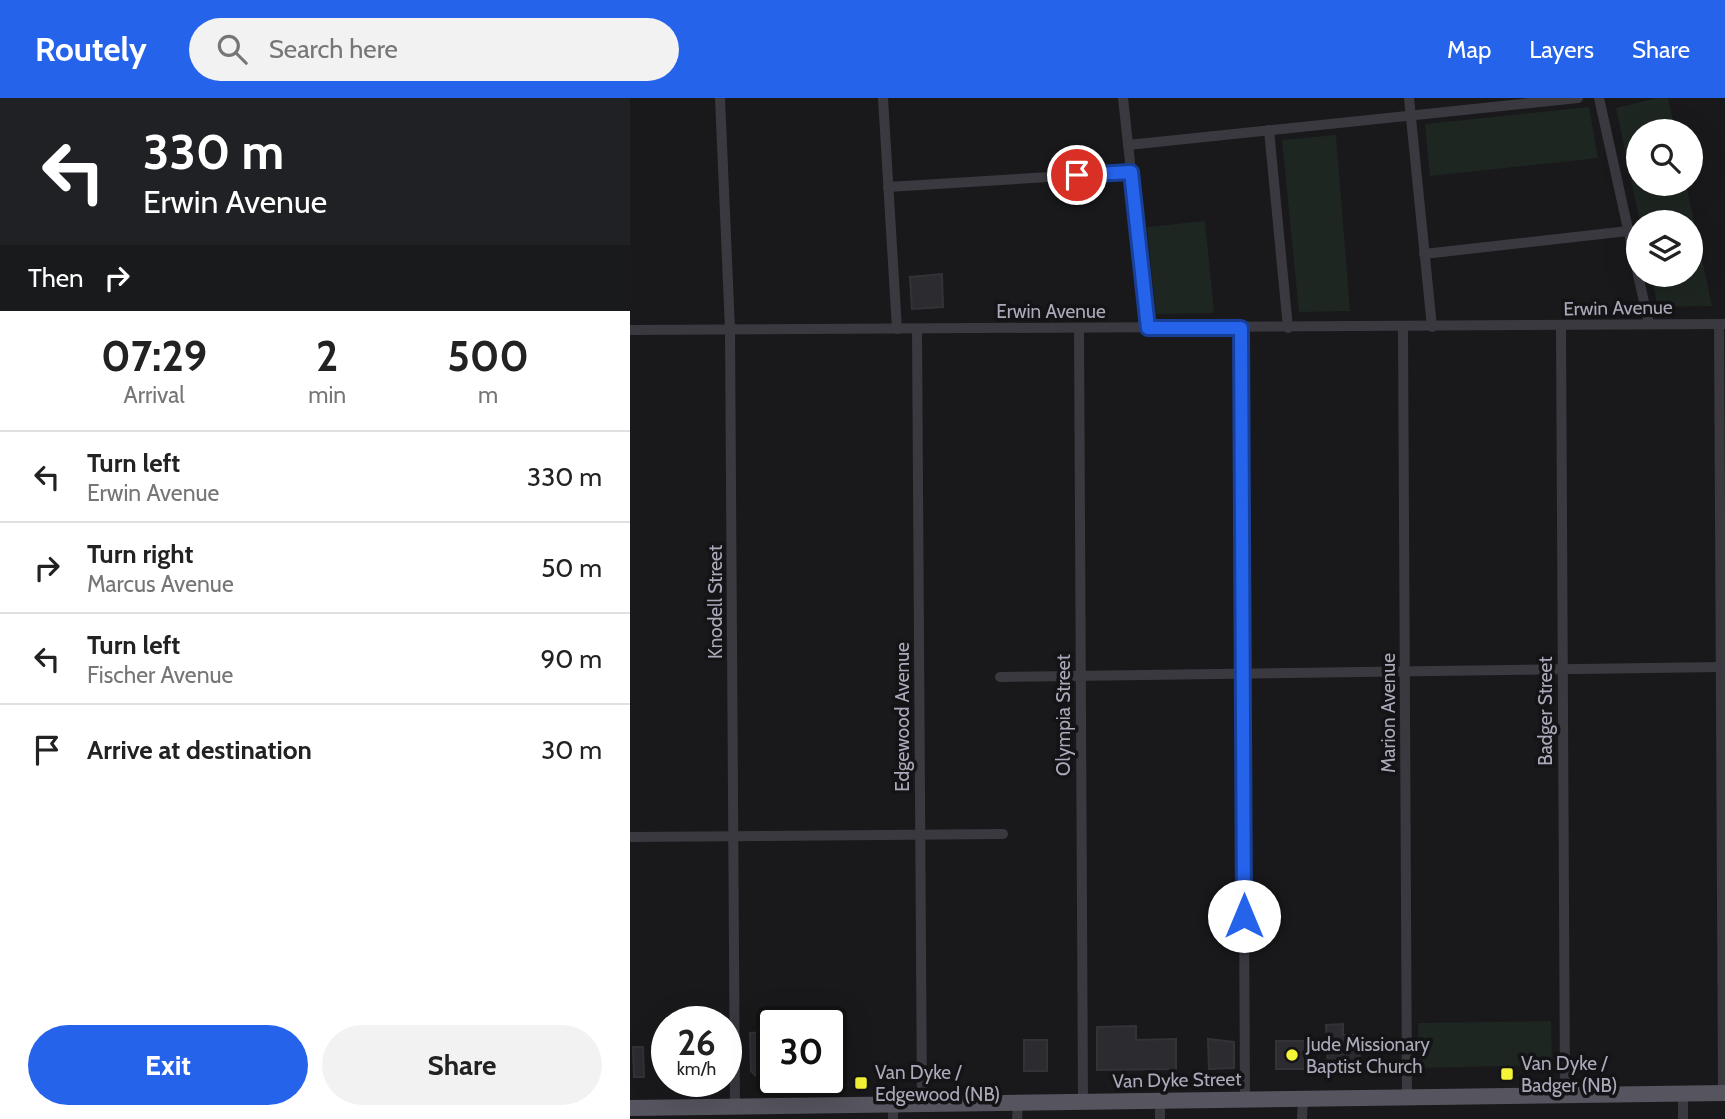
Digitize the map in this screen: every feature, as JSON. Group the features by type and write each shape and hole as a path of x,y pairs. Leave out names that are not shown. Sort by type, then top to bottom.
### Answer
{"main road":[{"name":"Van Dyke Street","path":"631,1112 735,1107 773,1113 893,1112 922,1105 1017,1111 1083,1103 1160,1101 1724,1093"}],"street":[{"name":"Knodell Street","path":"720,98 730,329 735,1107"},
{"path":"883,98 897,329"},
{"path":"1123,98 1148,328"},
{"path":"1409,98 1432,327"},
{"path":"1128,145 1578,98"},
{"path":"1599,98 1626,222"},
{"path":"1269,130 1288,328"},
{"path":"888,187 1131,172"},
{"path":"1424,254 1626,231"},
{"path":"1641,287 1649,324"},
{"name":"Erwin Avenue","path":"630,330 1403,328 1722,324"},
{"path":"1722,324 1724,1093"},
{"name":"Badger Street","path":"1561,326 1564,1095"},
{"name":"Olympia Street","path":"1079,328 1083,1103"},
{"path":"1241,328 1245,1100"},
{"name":"Marion Avenue","path":"1403,328 1407,1098"},
{"name":"Edgewood Avenue","path":"917,329 922,1105"},
{"path":"1000,677 1721,667"},
{"path":"630,837 1003,834"},
{"path":"1682,1119 1683,1094"},
{"path":"1303,1099 1303,1119"},
{"path":"1160,1101 1160,1119"}],"shaded area":[{"path":"1668,98 1672,119 1626,119 1626,156 1616,108"},
{"path":"1589,107 1598,158 1430,176 1425,124"},
{"path":"1336,135 1350,311 1299,312 1282,140"},
{"path":"1635,196 1689,196 1692,210 1637,210"},
{"path":"1205,221 1214,313 1156,314 1147,227"},
{"path":"1703,264 1712,306 1658,307 1654,287 1703,287"},
{"path":"1551,1021 1552,1065 1419,1068 1418,1023"}],"building":[{"path":"942,274 943,307 912,309 910,277"},
{"path":"1343,1024 1343,1035 1359,1035 1360,1068 1328,1068 1326,1025"},
{"path":"1136,1026 1136,1040 1176,1039 1176,1069 1097,1070 1097,1027"},
{"path":"750,1033 756,1033 756,1076 751,1071"},
{"path":"1208,1039 1234,1042 1234,1068 1209,1069"},
{"path":"1024,1040 1047,1040 1047,1071 1024,1071"},
{"name":"Jude Missionary Baptist Church","path":"1276,1041 1308,1041 1308,1069 1276,1069"},
{"path":"633,1047 643,1047 644,1077 634,1077"}],"place":[{"name":"Jude Missionary Baptist Church","path":"1292,1055"},
{"name":"Van Dyke / Badger (NB)","path":"1507,1074"},
{"name":"Van Dyke / Edgewood (NB)","path":"861,1083"}],"route":[{"path":"1077,175 1131,172 1148,328 1241,328 1244,916"}]}
